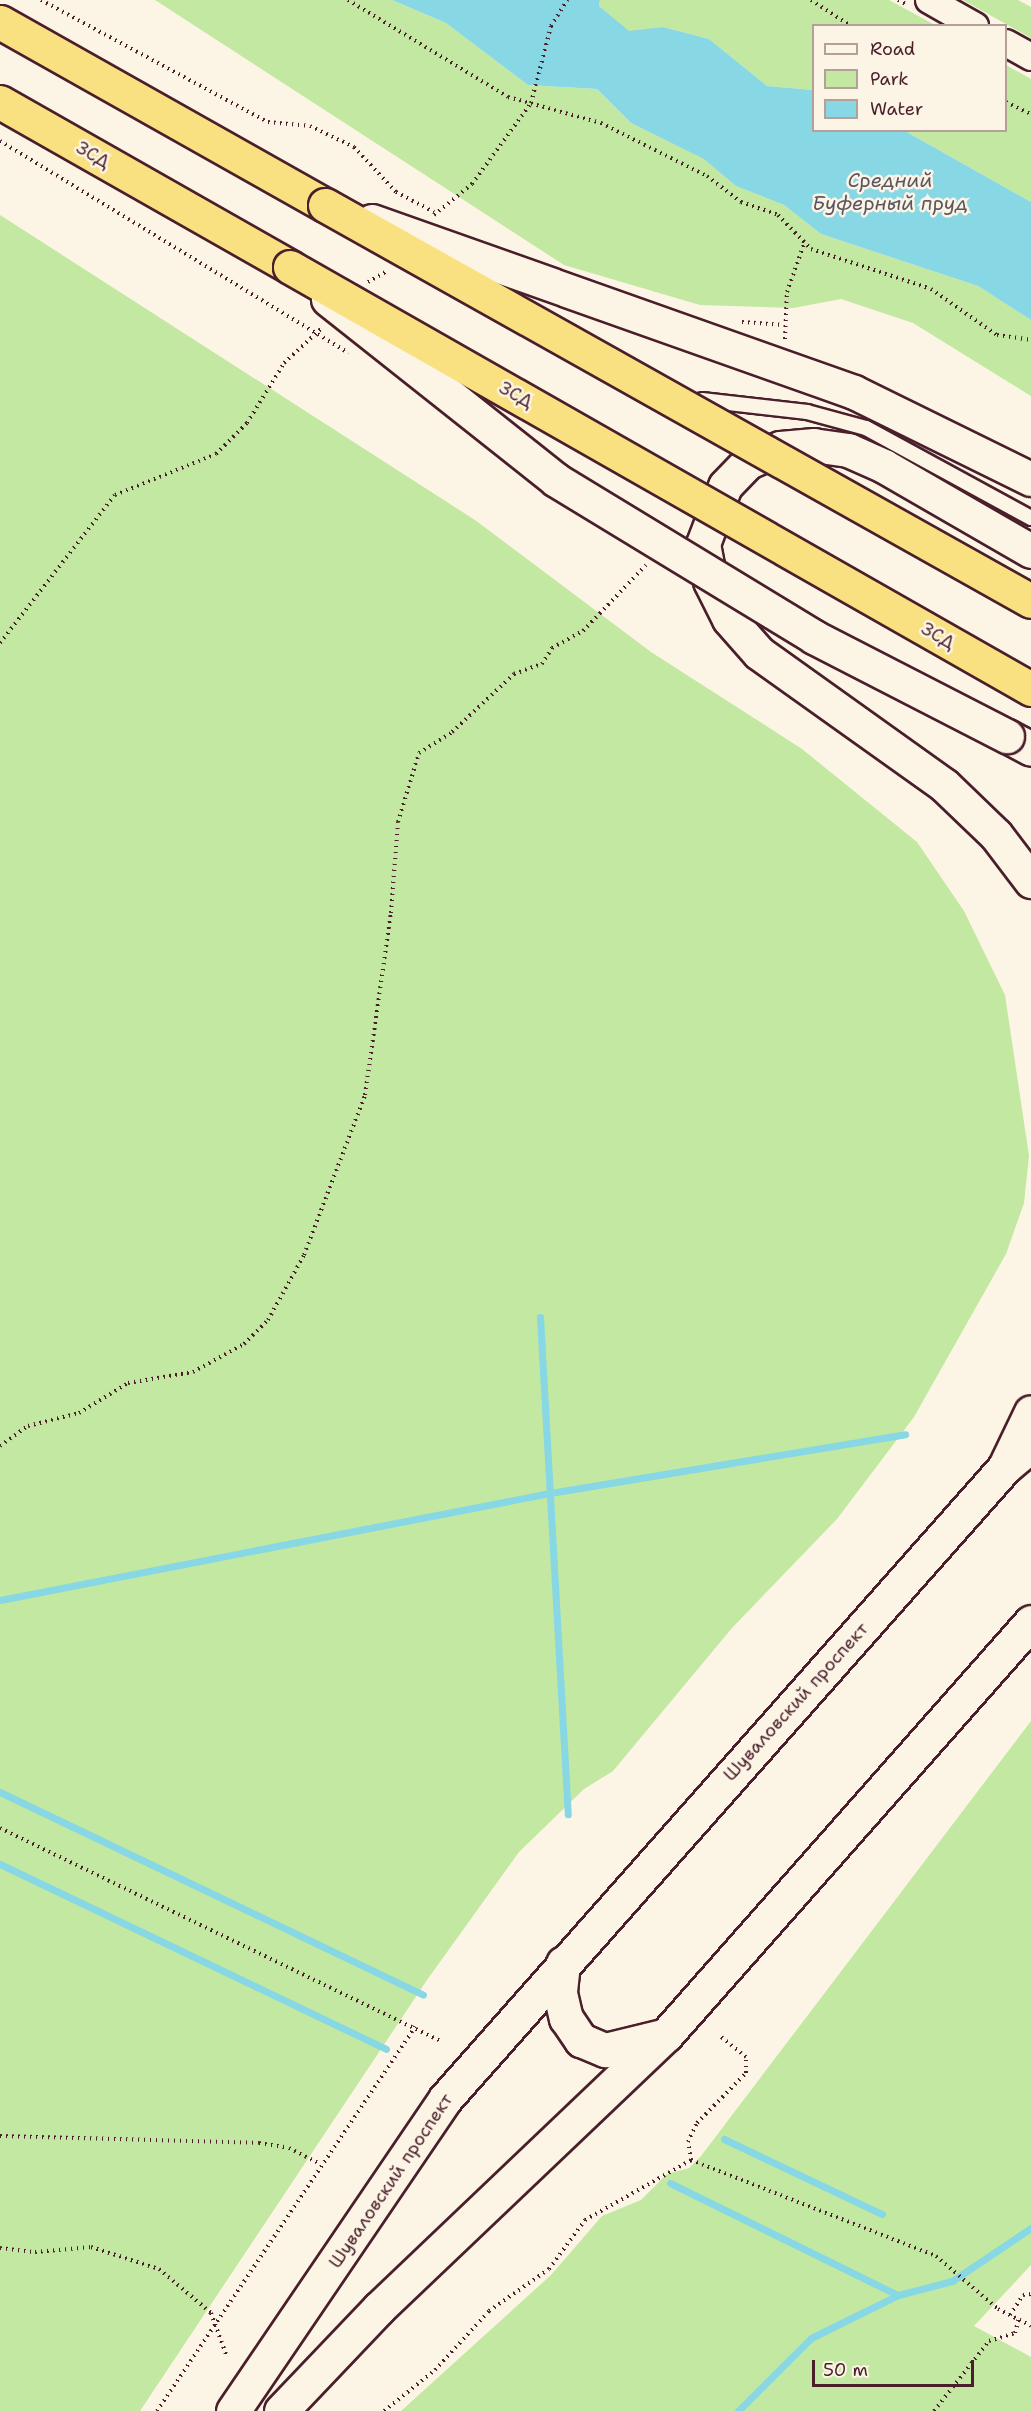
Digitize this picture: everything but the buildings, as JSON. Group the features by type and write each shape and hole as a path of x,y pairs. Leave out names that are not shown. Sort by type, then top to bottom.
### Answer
{"highway":[{"path":"0,22 1031,602"},
{"name":"ЗСД","path":"0,102 1031,690"}],"main road":[{"path":"325,205 854,392 1031,479"},
{"path":"290,267 556,480 814,637 1019,742"},
{"path":"1031,551 884,466 848,450 814,445 780,448 748,462 725,486 703,544 710,581 729,619 759,653 944,785 996,835 1031,881"},
{"path":"1005,1467 1031,1412"},
{"name":"Шуваловский проспект","path":"233,2411 444,2099 1005,1467 1031,1444"},
{"path":"281,2411 380,2308 666,2035 1031,1622"},
{"path":"563,1963 564,2010 581,2040 604,2050 666,2035"}],"street":[{"path":"929,0 971,24"},
{"path":"1007,44 1031,57"}],"lane":[{"path":"702,400 807,412 866,428 1031,519"}],"path":[{"path":"41,0 268,122 310,126 354,147 396,192 443,219"},
{"path":"348,0 508,97 601,123 707,176 741,202 778,215 804,244 931,289 997,335 1031,340"},
{"path":"430,218 472,184 531,103 551,26 567,0"},
{"path":"811,0 847,24"},
{"path":"1007,103 1031,114"},
{"path":"0,141 319,332 356,358"},
{"path":"786,343 783,325 804,244"},
{"path":"360,286 394,265"},
{"path":"729,321 783,325"},
{"path":"0,644 115,495 216,453 247,423 284,363 326,324"},
{"path":"638,555 656,567"},
{"path":"0,1446 27,1425 79,1413 128,1383 192,1372 244,1344 268,1320 304,1255 365,1095 392,913 398,822 419,753 452,732 514,674 542,664 552,648 583,631 648,562"},
{"path":"0,1828 442,2042"},
{"path":"157,2411 217,2323 319,2163 415,2027"},
{"path":"691,2160 688,2142 697,2123 747,2073 746,2057 720,2036"},
{"path":"0,2136 259,2143 288,2148 319,2163"},
{"path":"691,2160 936,2256 1010,2316 1019,2318 1031,2326"},
{"path":"384,2411 435,2370 489,2311 549,2269 585,2220 691,2160"},
{"path":"0,2248 35,2252 80,2247 129,2256 175,2279 217,2323 217,2340 227,2357"},
{"path":"1010,2316 1023,2295 1031,2294"},
{"path":"934,2411 989,2341 1015,2333 1019,2318"}],"green space":[{"path":"155,0 392,0 446,23 528,85 597,89 631,123 705,159 736,186 784,205 821,234 978,286 1031,320 1031,396 913,323 841,299 793,308 700,305 564,265"},
{"path":"600,0 889,0 933,24 812,24 812,90 767,86 709,39 663,27 629,32 599,6"},
{"path":"963,0 1018,0 1031,7 1031,38"},
{"path":"1007,66 1031,79 1031,202 907,132 1007,132"},
{"path":"0,215 475,520 651,652 802,749 917,842 964,911 1005,995 1029,1156 1024,1203 1006,1254 914,1417 837,1519 732,1628 613,1771 584,1789 519,1852 427,1980 140,2411 0,2411"},
{"path":"1031,1721 1031,2265 974,2326 1031,2357 1031,2411 401,2411 551,2275 602,2216 641,2200 667,2174 689,2168 701,2156"}],"water":[{"name":"Средний Буферный пруд","path":"392,0 600,0 599,6 629,31 663,27 709,39 767,86 812,90 812,132 907,132 1031,202 1031,320 978,286 821,234 784,205 736,186 704,159 631,123 597,89 528,85 446,23"}],"waterway":[{"path":"540,1317 568,1814"},
{"path":"0,1600 550,1493 905,1434"},
{"path":"0,1792 423,1995"},
{"path":"0,1864 386,2049"},
{"path":"724,2139 882,2214"},
{"path":"670,2183 898,2295"},
{"path":"738,2411 811,2338 898,2295 952,2281 1031,2228"}]}
